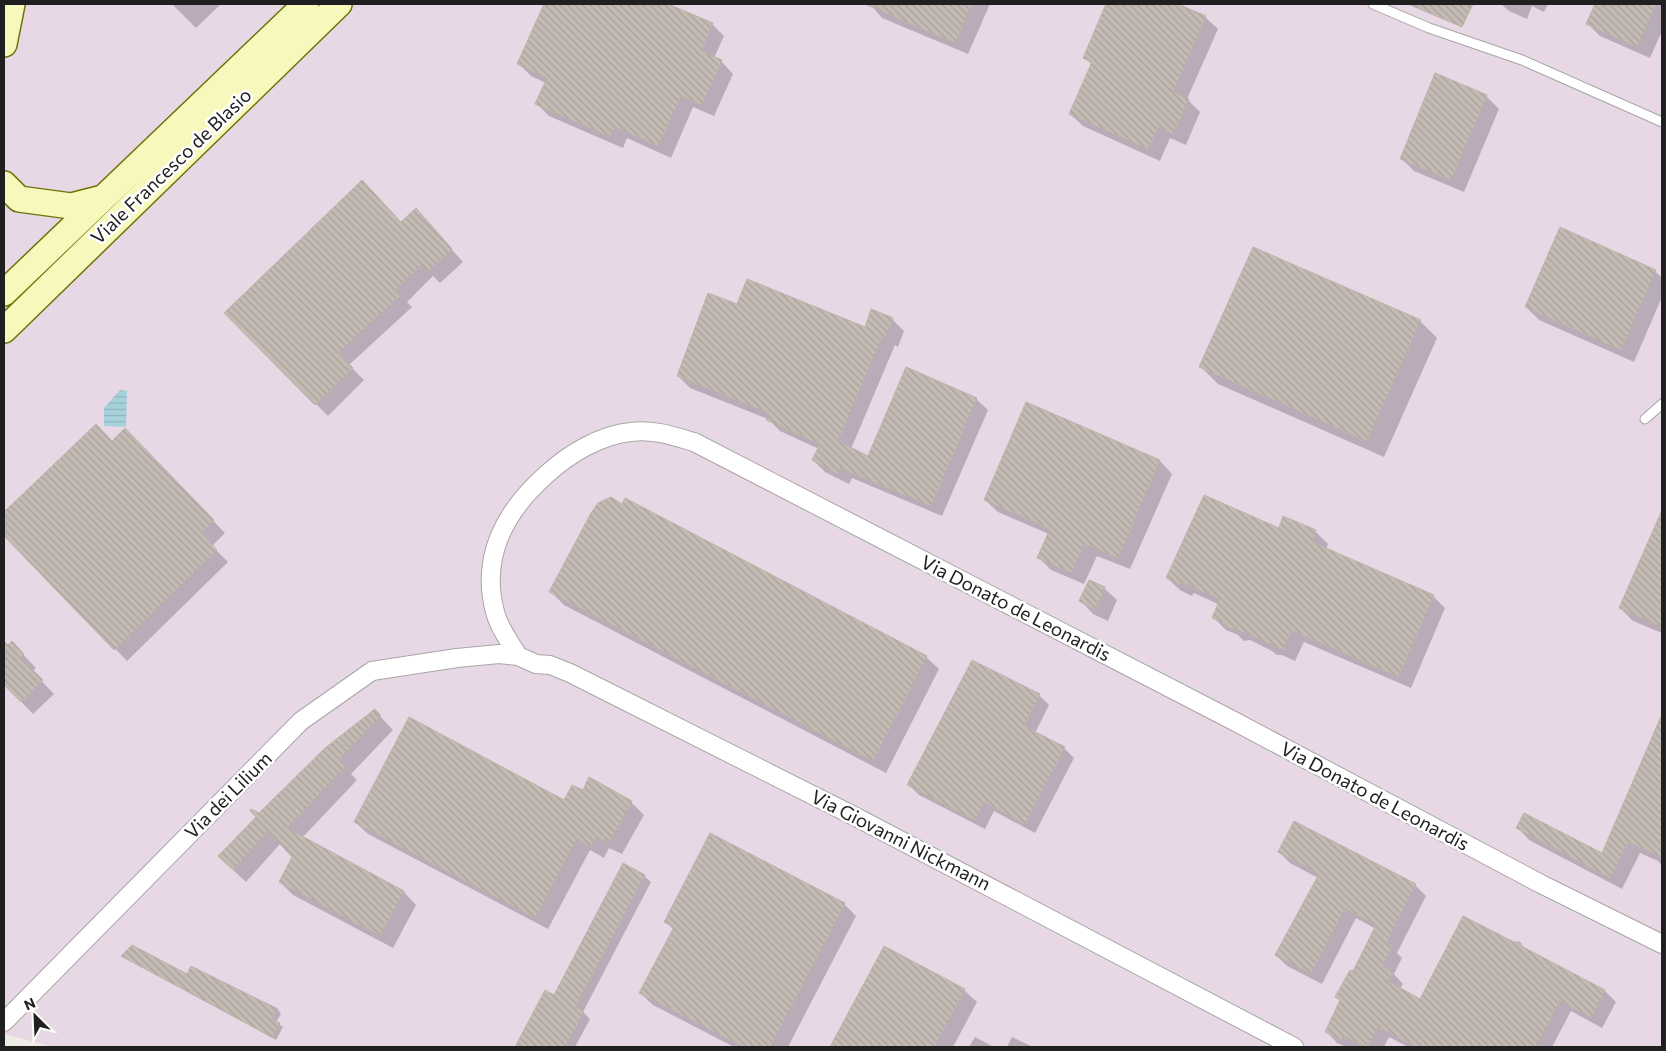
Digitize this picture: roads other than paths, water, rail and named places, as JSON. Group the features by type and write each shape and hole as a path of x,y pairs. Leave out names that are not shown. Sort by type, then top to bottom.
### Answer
{"street":[{"path":"4,44 12,4"},
{"name":"Viale Francesco de Blasio","path":"4,293 306,4"},
{"name":"Viale Francesco de Blasio","path":"4,330 339,4"},
{"path":"4,184 19,199 71,206 102,198"},
{"name":"Via Donato de Leonardis","path":"518,656 505,635 495,613 491,584 499,535 510,513 535,485 559,464 578,451 630,432 659,432 694,442 1232,720 1541,884 1662,944"},
{"name":"Via Giovanni Nickmann","path":"499,654 518,656 536,664 550,665 570,673 848,812 1294,1047"},
{"name":"Via dei Lilium","path":"4,1022 301,721 372,671 457,658 499,654"}],"lane":[{"path":"1373,4 1429,28 1522,60 1662,122"},
{"path":"1645,418 1662,404"}],"water":[{"path":"120,390 127,391 126,427 104,426 104,408"}]}
